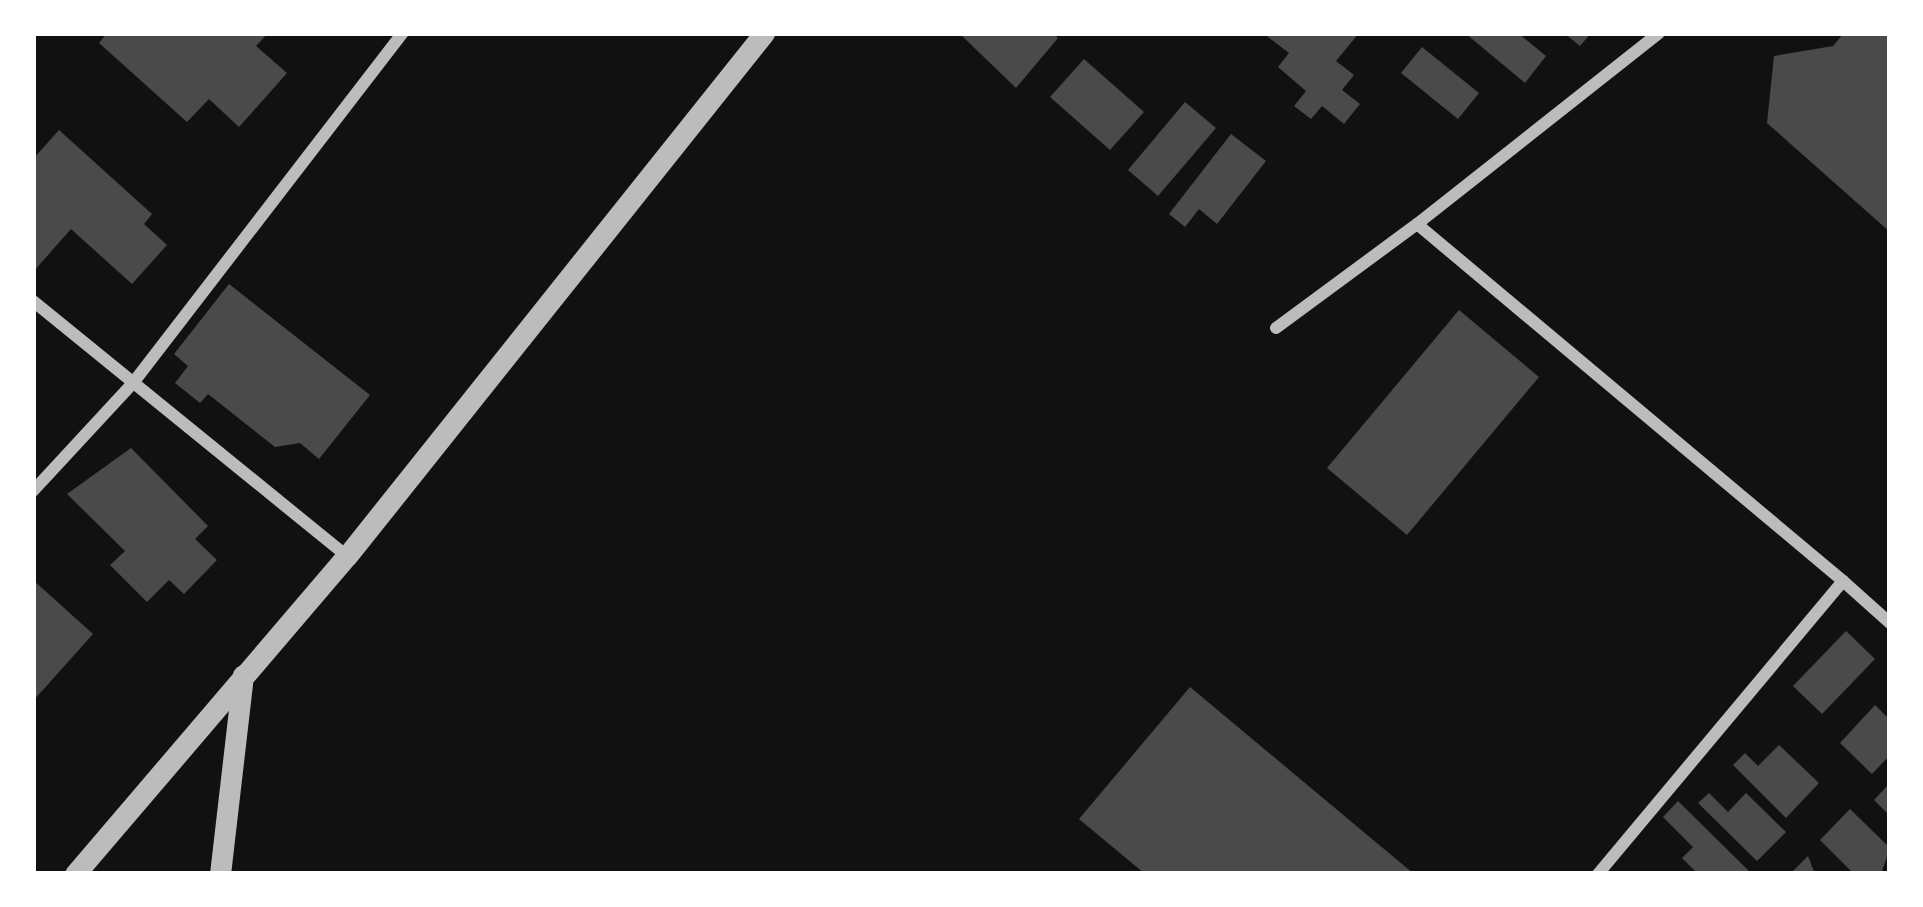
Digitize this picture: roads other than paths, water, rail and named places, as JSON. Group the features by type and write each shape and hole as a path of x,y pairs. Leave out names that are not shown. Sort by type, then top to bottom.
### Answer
{"street":[{"path":"33,491 133,382 404,33"},
{"path":"75,874 347,556 764,33"},
{"path":"1276,328 1660,33"},
{"path":"1417,224 1890,623"},
{"path":"33,302 347,556"},
{"path":"1598,874 1843,581"},
{"path":"220,874 243,674"}]}
